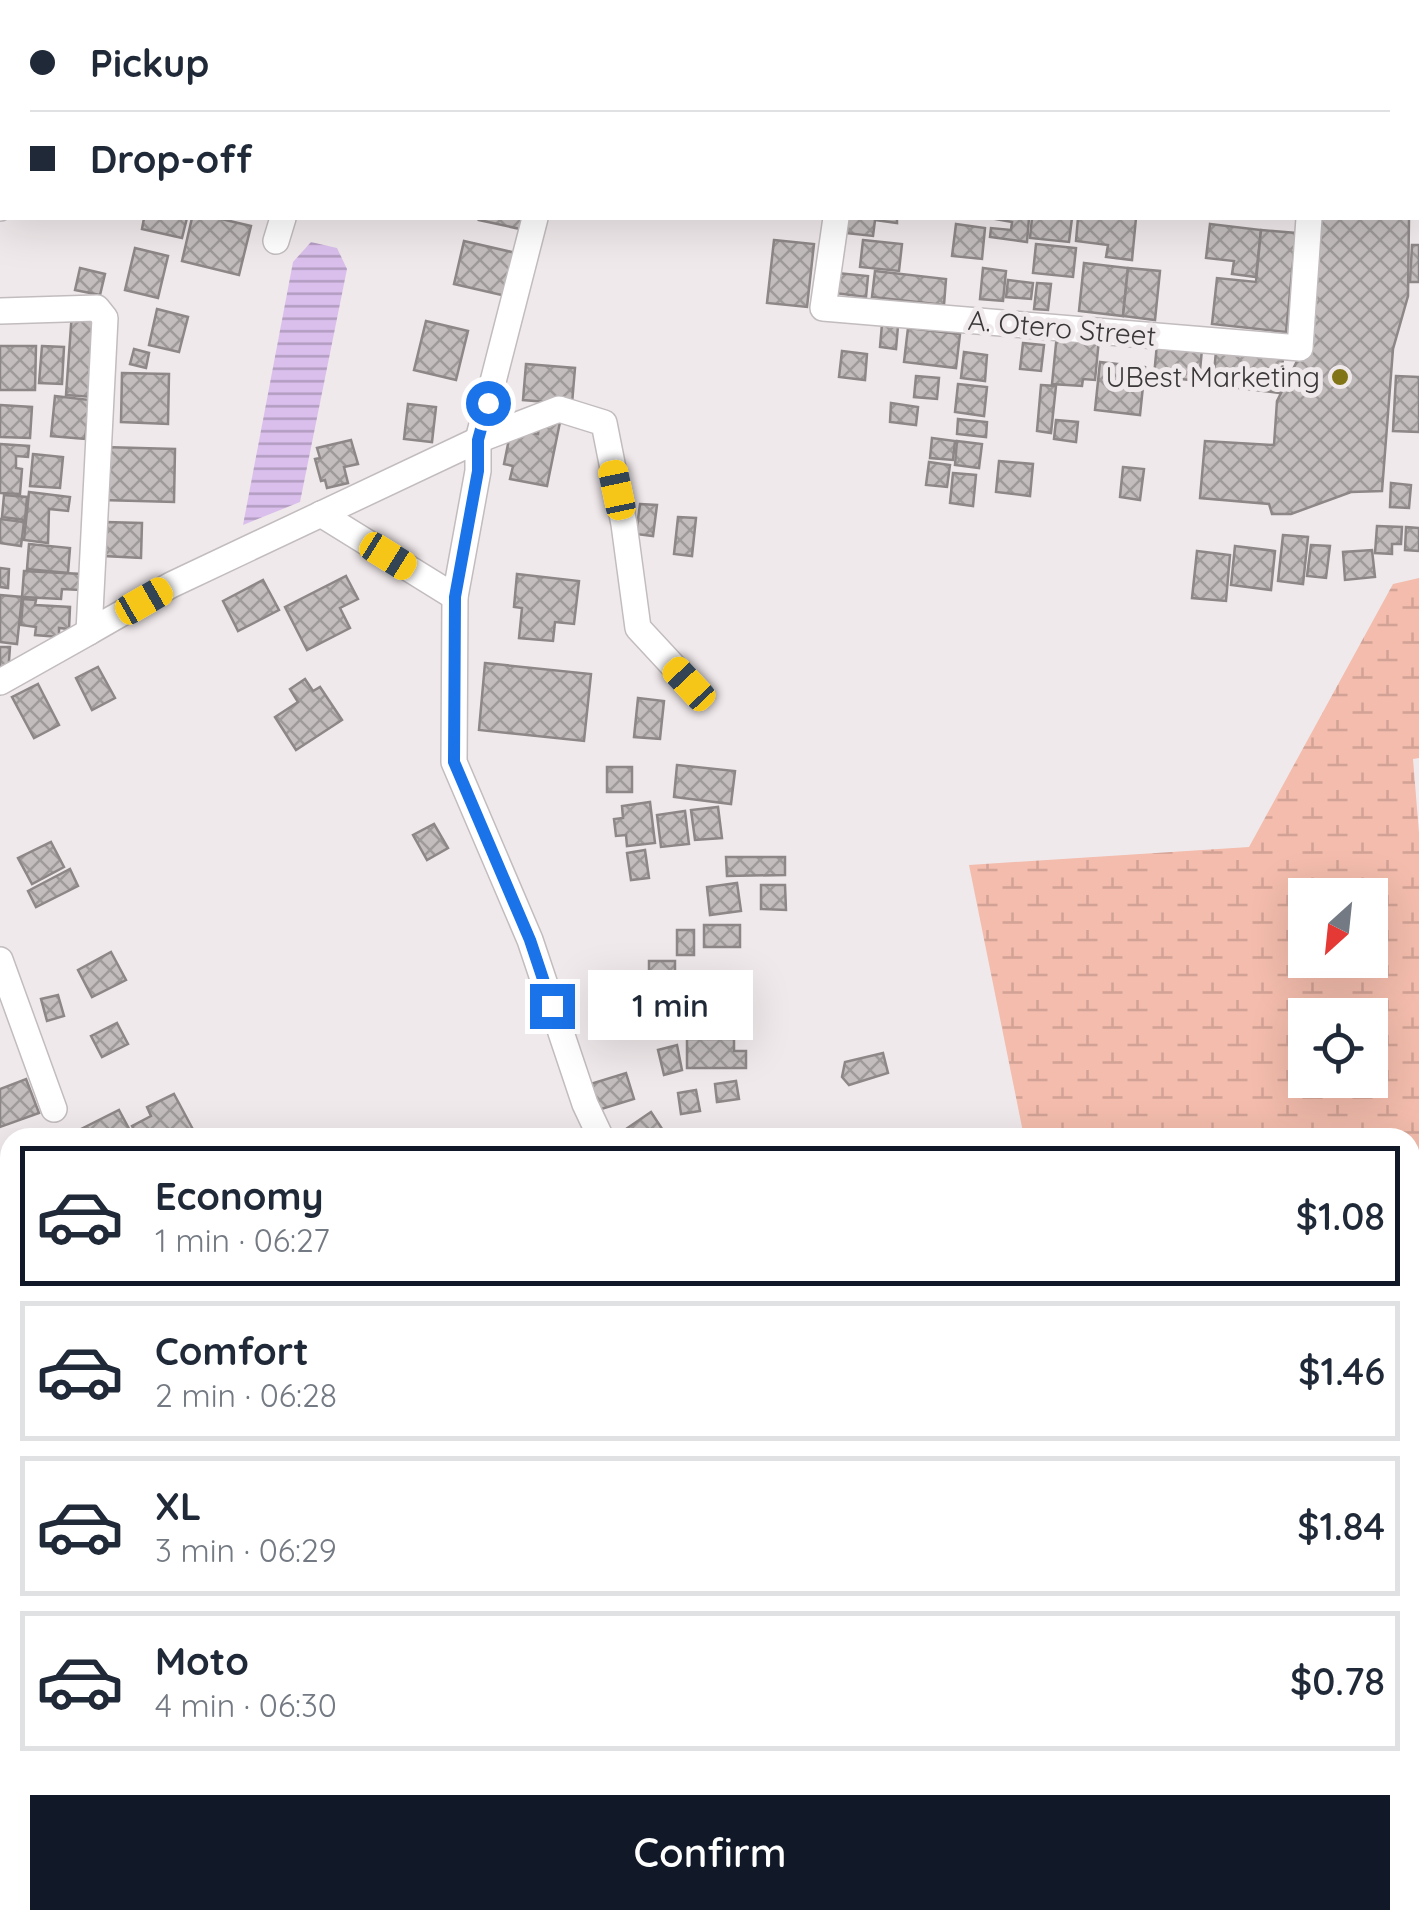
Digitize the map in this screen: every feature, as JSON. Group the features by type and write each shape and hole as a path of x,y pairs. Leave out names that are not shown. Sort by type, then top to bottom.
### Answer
{"street":[{"path":"534,220 478,440 478,471 455,597 454,762 530,940 596,1128"},
{"name":"A. Otero Street","path":"836,220 823,308 1300,348 1310,220"},
{"path":"0,311 97,308 105,318 89,632"},
{"path":"0,682 171,585 478,440 559,409 604,422 624,524 638,628 689,684"},
{"path":"321,514 455,597"},
{"path":"0,960 54,1109"}],"green space":[{"path":"1419,578 1419,758 1413,759 1419,833 1419,1128 1022,1128 969,865 1249,847 1393,584"}],"shaded area":[{"path":"311,242 337,248 347,269 300,502 243,525 293,262"}],"building":[{"path":"144,220 186,220 182,238 142,229"},
{"path":"192,220 226,220 251,226 239,275 182,261"},
{"path":"479,220 532,220 529,231"},
{"path":"847,220 875,220 873,236 845,233"},
{"path":"1001,220 1029,220 1027,242 990,237 991,228 1011,230 1012,222"},
{"path":"1032,220 1072,220 1069,242 1030,238"},
{"path":"1078,220 1136,220 1132,260 1106,257 1108,245 1076,241"},
{"name":"UBest Marketing","path":"1320,220 1409,220 1408,296 1393,349 1382,491 1351,492 1291,514 1272,514 1269,504 1200,498 1205,441 1274,445 1277,401 1301,353"},
{"path":"956,224 985,228 982,259 952,256"},
{"path":"1210,224 1261,230 1256,277 1232,274 1234,261 1206,258"},
{"path":"1261,230 1296,233 1286,332 1212,324 1217,278 1256,282"},
{"path":"774,240 814,244 807,307 767,303"},
{"path":"863,240 902,244 899,271 860,267"},
{"path":"464,241 516,253 506,296 454,284"},
{"path":"1036,244 1076,248 1073,277 1033,273"},
{"path":"1412,245 1419,245 1419,282 1410,282"},
{"path":"135,248 168,256 158,298 125,290"},
{"path":"1084,263 1128,268 1123,316 1079,311"},
{"path":"80,268 105,274 100,295 75,290"},
{"path":"983,268 1006,271 1003,301 980,299"},
{"path":"1128,268 1160,271 1155,320 1123,316"},
{"path":"875,271 946,279 944,305 872,297"},
{"path":"837,273 868,276 866,297 835,293"},
{"path":"1008,280 1033,283 1031,299 1006,297"},
{"path":"1037,283 1051,284 1048,310 1034,309"},
{"path":"157,309 188,317 179,352 149,345"},
{"path":"72,312 99,315 93,397 66,395"},
{"path":"426,321 468,331 456,380 414,370"},
{"path":"882,324 898,326 896,349 880,347"},
{"path":"908,328 960,334 956,368 904,362"},
{"path":"1057,334 1099,339 1095,380 1083,379 1082,386 1052,384"},
{"path":"1023,343 1044,345 1041,371 1020,369"},
{"path":"1157,344 1202,349 1199,381 1154,376"},
{"path":"0,346 36,346 35,390 0,390"},
{"path":"42,346 64,347 62,384 39,383"},
{"path":"134,349 149,353 146,368 130,364"},
{"path":"842,351 867,354 865,380 839,377"},
{"path":"1216,351 1283,358 1280,393 1213,385"},
{"path":"964,352 987,355 985,381 961,378"},
{"path":"1100,362 1145,367 1140,415 1095,410"},
{"path":"526,364 575,368 572,404 523,400"},
{"path":"122,373 169,374 168,424 121,422"},
{"path":"916,376 939,378 937,399 914,397"},
{"path":"1396,376 1419,377 1419,432 1393,431"},
{"path":"958,384 987,387 984,416 955,412"},
{"path":"1041,385 1056,386 1051,433 1037,431"},
{"path":"55,396 90,400 85,439 51,436"},
{"path":"891,403 918,407 916,425 890,422"},
{"path":"408,404 436,407 432,442 404,439"},
{"path":"0,405 32,407 30,438 0,437"},
{"path":"540,418 560,422 547,486 510,479 513,466 504,464 511,429 538,434"},
{"path":"958,419 987,422 986,437 957,434"},
{"path":"1056,420 1078,422 1076,442 1054,439"},
{"path":"932,438 955,441 953,460 930,458"},
{"path":"351,440 358,464 344,467 348,483 327,488 315,459 320,458 317,448"},
{"path":"957,441 982,444 979,468 955,465"},
{"path":"0,444 29,446 28,457 16,456 16,468 22,469 20,494 0,493"},
{"path":"103,447 175,449 174,502 102,500"},
{"path":"33,454 63,457 60,488 30,486"},
{"path":"999,461 1033,464 1030,496 996,492"},
{"path":"929,462 950,465 947,487 926,485"},
{"path":"1123,467 1144,469 1140,500 1120,497"},
{"path":"953,473 976,475 973,506 950,503"},
{"path":"1391,483 1411,485 1409,508 1390,507"},
{"path":"29,492 70,497 68,511 49,509 48,543 24,540"},
{"path":"4,495 27,497 25,520 2,517"},
{"path":"640,504 657,505 653,536 636,534"},
{"path":"678,517 696,518 692,556 674,554"},
{"path":"0,519 24,522 21,546 0,543"},
{"path":"105,522 142,523 141,558 104,556"},
{"path":"1377,526 1402,527 1401,544 1392,544 1392,554 1375,553"},
{"path":"1406,527 1419,528 1419,551 1405,550"},
{"path":"1283,535 1308,537 1303,584 1278,581"},
{"path":"29,544 70,548 68,573 27,569"},
{"path":"1311,545 1330,546 1326,578 1307,576"},
{"path":"1235,546 1275,551 1271,590 1231,585"},
{"path":"1372,550 1375,577 1345,580 1343,552"},
{"path":"1197,551 1230,555 1226,601 1192,598"},
{"path":"0,568 9,569 8,588 0,587"},
{"path":"24,571 82,574 80,590 62,589 61,599 22,597"},
{"path":"517,574 579,581 574,624 555,622 553,641 519,638 522,608 514,607"},
{"path":"346,576 358,599 340,608 350,628 307,650 285,607"},
{"path":"263,580 279,610 238,631 223,601"},
{"path":"0,595 22,597 17,644 0,642"},
{"path":"23,599 36,600 35,605 70,607 69,629 59,628 59,637 35,635 36,627 21,625"},
{"path":"0,647 10,647 8,674 0,678"},
{"path":"485,663 591,674 584,741 479,730"},
{"path":"98,667 115,698 92,710 76,678"},
{"path":"305,679 313,691 320,687 342,720 296,750 275,717 298,702 290,689"},
{"path":"38,684 59,725 34,738 12,697"},
{"path":"638,698 664,701 660,739 634,737"},
{"path":"677,765 735,771 731,804 674,797"},
{"path":"607,767 632,767 632,792 607,792"},
{"path":"650,802 655,843 627,846 626,835 616,836 614,819 623,818 622,806"},
{"path":"718,807 722,838 695,840 691,810"},
{"path":"685,811 689,844 661,847 657,815"},
{"path":"434,824 448,848 427,860 413,835"},
{"path":"51,842 64,867 32,884 18,858"},
{"path":"645,850 649,878 631,880 627,853"},
{"path":"726,857 785,857 785,875 727,876"},
{"path":"70,869 78,886 36,907 28,891"},
{"path":"737,883 741,911 710,915 707,887"},
{"path":"761,885 785,885 786,910 761,909"},
{"path":"704,925 740,925 740,947 704,947"},
{"path":"677,930 694,930 694,955 677,955"},
{"path":"111,952 126,980 92,997 78,970"},
{"path":"649,961 675,961 675,988 649,988"},
{"path":"684,979 707,979 707,996 684,996"},
{"path":"58,995 64,1016 47,1021 41,999"},
{"path":"680,1013 681,1037 663,1037 662,1014"},
{"path":"117,1023 128,1044 102,1057 91,1036"},
{"path":"687,1039 734,1039 734,1051 746,1051 746,1068 687,1068"},
{"path":"677,1045 682,1070 664,1075 658,1050"},
{"path":"883,1053 888,1073 849,1085 842,1077 845,1062"},
{"path":"626,1073 634,1099 595,1111 587,1085"},
{"path":"26,1079 39,1113 0,1127 0,1089"},
{"path":"736,1081 739,1099 717,1102 715,1084"},
{"path":"696,1090 700,1111 681,1114 678,1093"},
{"path":"174,1094 192,1128 133,1128 151,1116 147,1107"},
{"path":"119,1110 129,1128 83,1128"},
{"path":"651,1112 661,1128 627,1128"}],"place":[{"name":"UBest Marketing","path":"1340,377"}],"route":[{"path":"488,403 478,440 478,471 455,597 454,762 530,940 552,1006"}]}
